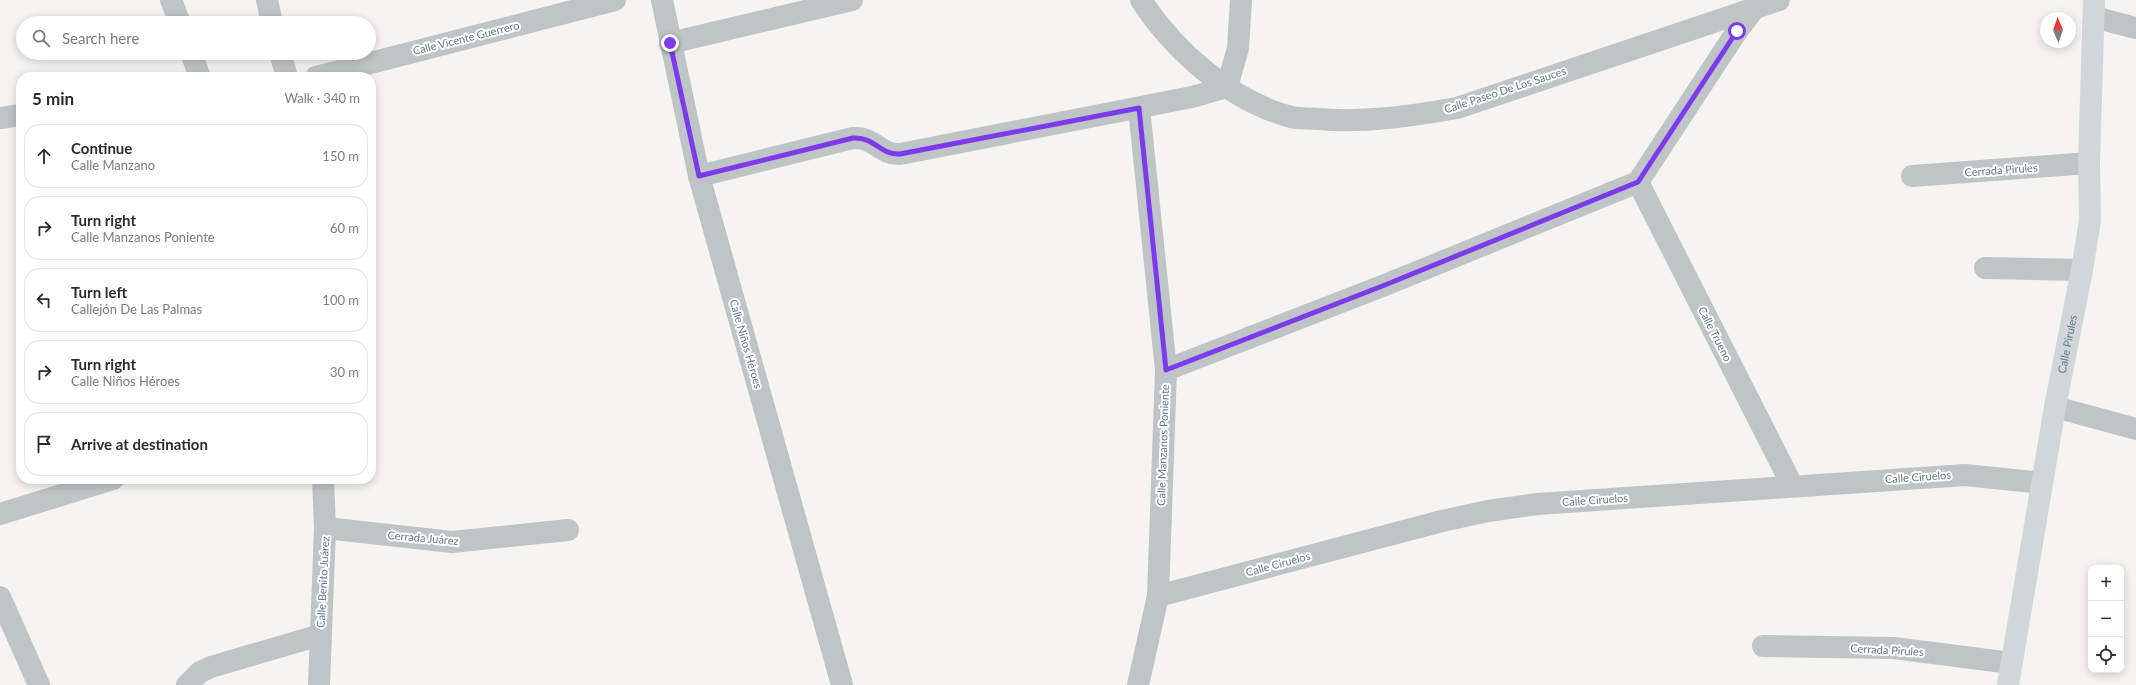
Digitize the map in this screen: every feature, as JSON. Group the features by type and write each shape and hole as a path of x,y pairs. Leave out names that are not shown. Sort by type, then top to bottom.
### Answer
{"street":[{"path":"171,0 177,16"},
{"path":"267,0 270,16"},
{"name":"Calle Vicente Guerrero","path":"335,72 616,0"},
{"name":"Calle Niños Héroes","path":"662,0 699,176 842,685"},
{"path":"670,43 852,0"},
{"path":"1141,0 1185,55 1227,87"},
{"path":"1227,87 1238,48 1240,0"},
{"name":"Calle Paseo De Los Sauces","path":"1227,87 1258,104 1292,117 1340,121 1404,117 1456,108 1759,3 1779,0"},
{"path":"1166,370 1385,285 1638,182 1737,31 1759,3"},
{"path":"2094,9 2136,28"},
{"name":"Calle Pirules","path":"2008,685 2055,407 2082,270 2090,220 2089,163 2094,9"},
{"path":"194,60 198,72"},
{"path":"282,60 286,72"},
{"path":"699,176 853,138 869,139 886,152 900,154 1139,108 1192,97 1227,87"},
{"name":"Calle Manzanos Poniente","path":"1138,685 1158,596 1166,370 1139,108"},
{"path":"0,118 16,116"},
{"name":"Cerrada Pirules","path":"1912,176 2089,163"},
{"name":"Calle Trueno","path":"1638,182 1792,485"},
{"path":"1985,268 2082,270"},
{"path":"2055,407 2136,429"},
{"name":"Calle Ciruelos","path":"1158,596 1442,521 1488,511 1537,504 1966,474 2042,483"},
{"path":"0,514 96,484"},
{"name":"Calle Benito Juárez","path":"319,685 325,528 323,484"},
{"name":"Cerrada Juárez","path":"325,528 452,542 568,530"},
{"path":"0,597 39,685"},
{"path":"187,685 200,672 212,667 320,635"},
{"name":"Cerrada Pirules","path":"1762,646 1894,648 2011,663"}],"route":[{"path":"670,43 699,176 853,138 862,137 869,139 886,152 900,154 1139,108 1166,370 1385,285 1638,182 1737,31"}]}
